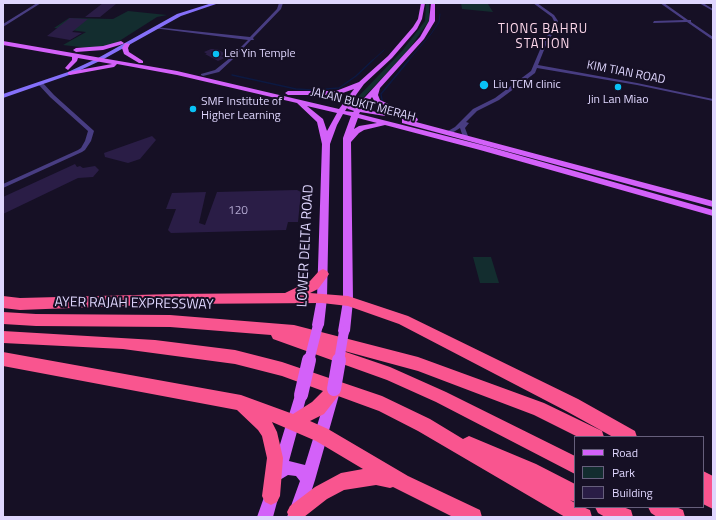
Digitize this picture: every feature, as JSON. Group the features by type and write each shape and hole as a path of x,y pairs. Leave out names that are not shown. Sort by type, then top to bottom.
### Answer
{"highway":[{"path":"283,299 300,293 314,285 323,272"},
{"path":"3,302 20,304 174,299 322,298 348,301 403,320 572,406 627,436"},
{"name":"AYER RAJAH EXPRESSWAY","path":"3,318 36,320 170,321 264,327 309,334 418,364 538,409 594,436"},
{"name":"AYER RAJAH EXPRESSWAY","path":"264,327 274,333 390,374 441,397 574,464"},
{"path":"3,337 123,343 206,352 235,357 282,369 382,404 530,470 574,492"},
{"path":"3,359 240,403 294,422 322,435 402,482 474,517"},
{"path":"294,422 318,408 331,396"},
{"path":"240,403 264,424 270,437 275,458 271,496"},
{"path":"424,424 527,486 583,517"},
{"path":"296,515 321,493 341,482 376,476 402,482"},
{"path":"704,481 713,486"},
{"path":"704,495 713,500"},
{"path":"606,508 624,517"},
{"path":"659,508 676,517"}],"main road":[{"path":"102,56 121,43 170,16 208,3"},
{"path":"3,96 40,83 102,56 184,13 217,3"},
{"name":"LOWER DELTA ROAD","path":"265,517 294,422 318,325 322,298 324,253 326,144 334,125 350,98 362,83 409,37 416,28 420,19 423,3"},
{"path":"296,515 322,435 344,331 348,301 346,144 356,112 422,38 432,22 433,3"},
{"name":"JALAN BUKIT MERAH","path":"3,39 73,52 94,58 102,56 130,64 177,73 299,102 425,126 713,204"},
{"name":"JALAN BUKIT MERAH","path":"3,43 141,62 288,94 344,110"},
{"path":"69,70 75,60 75,55 73,52 103,48 121,43"},
{"path":"127,44 127,54 141,62"},
{"path":"3,91 69,70 94,58"},
{"path":"69,70 130,64"},
{"path":"288,94 337,93 351,89 362,83"},
{"path":"377,88 375,95 377,101 425,126"},
{"path":"299,102 320,121 324,129 326,144"},
{"name":"JALAN BUKIT MERAH","path":"356,112 390,124 713,213"},
{"path":"346,144 350,137 362,128 373,125 390,124"},
{"path":"278,474 285,468 293,468 300,470 308,480"}],"street":[{"path":"3,26 39,3"},
{"path":"203,75 217,71 231,59 281,9 282,3"},
{"path":"535,3 553,16 557,25"},
{"path":"465,136 462,132 463,126 477,110 499,100 531,76 557,25 560,22 558,18 539,3"},
{"path":"662,3 690,21"},
{"path":"666,3 711,36"},
{"path":"701,3 712,9"},
{"path":"654,22 690,21"},
{"path":"158,26 252,39"},
{"path":"215,78 218,71 252,39"},
{"path":"450,132 457,128 475,110 497,99 533,72 536,67"},
{"name":"KIM TIAN ROAD","path":"536,67 637,84 713,100"},
{"path":"3,186 84,149 88,141 91,131 52,96 40,83"}],"green space":[{"path":"426,3 429,3 429,21 407,52 360,101 355,100 402,51 425,21"},
{"path":"461,3 488,4 493,12 462,9"},
{"path":"128,11 167,15 157,17 113,45 88,48 63,45 86,32 54,28 69,18 113,19"},
{"path":"473,257 491,257 499,283 480,283"}],"building":[{"path":"103,3 116,4 100,17 85,17"},
{"path":"70,18 88,19 72,32 82,33 70,40 47,36"},
{"name":"Lei Yin Temple","path":"211,49 217,49 226,54 221,56 225,58 218,61 205,54 207,54 204,52"},
{"path":"152,136 156,140 140,159 128,163 105,157 104,153"},
{"path":"75,164 77,167 80,166 83,168 95,166 99,170 93,177 78,178 3,214 3,197"},
{"path":"297,190 301,192 298,222 288,222 286,230 171,233 168,230 176,209 166,209 172,193 206,192 199,223 205,225 217,192"}],"waterway":[{"path":"408,61 431,34 439,22 440,14"},
{"path":"372,61 384,50"},
{"path":"232,75 296,89 313,90 339,88 356,76 373,60"},
{"path":"382,100 381,94 409,60"}],"place":[{"name":"Lei Yin Temple","path":"216,54"},
{"name":"Liu TCM clinic","path":"484,85"},
{"name":"Jin Lan Miao","path":"618,87"},
{"name":"SMF Institute of Higher Learning","path":"193,109"}],"district":[{"name":"TIONG BAHRU STATION","path":"543,38"}]}
